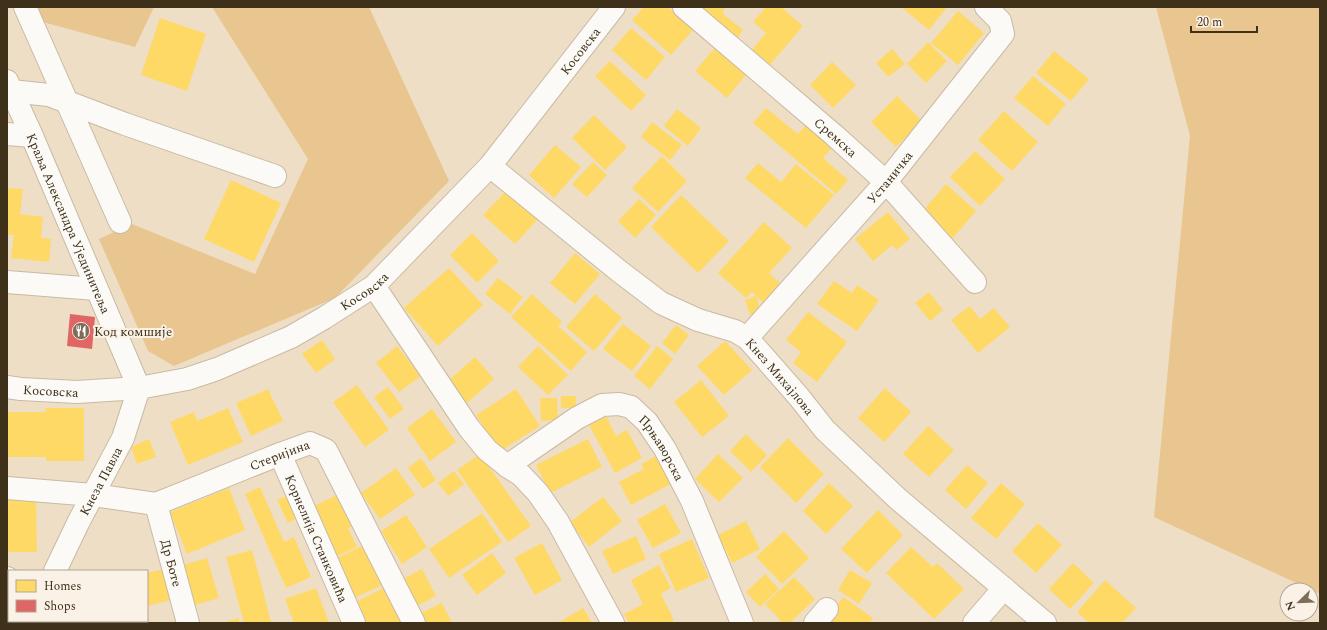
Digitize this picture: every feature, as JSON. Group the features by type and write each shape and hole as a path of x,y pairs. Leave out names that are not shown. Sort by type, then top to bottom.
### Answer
{"street":[{"path":"25,7 120,222"},
{"name":"Косовска","path":"7,387 77,392 138,388 187,379 251,355 291,337 324,318 374,286 490,166 614,7"},
{"name":"Сремска","path":"684,7 834,135 886,182 975,282"},
{"name":"Устаничка","path":"747,338 886,182 1004,34 1000,21 986,7"},
{"path":"9,86 49,95 67,101 125,124 275,176"},
{"name":"Краља Александра Ујединитеља","path":"9,86 32,136 138,388"},
{"path":"7,134 32,136"},
{"name":"Кнез Михајлова","path":"490,166 619,271 661,303 698,320 735,331 747,338 794,391 825,430 898,499 1044,623"},
{"path":"7,282 96,289"},
{"path":"374,286 469,428 487,450 521,475 538,493 558,522 613,623"},
{"name":"Кнеза Павла","path":"55,570 79,521 123,438 138,388"},
{"name":"Прњаворска","path":"507,466 577,418 602,405 619,404 631,408 647,422 665,449 692,501 742,623"},
{"name":"Стеријина","path":"156,504 310,443 326,450 414,623"},
{"name":"Корнелија Станковића","path":"280,454 354,623"},
{"path":"7,488 93,495 156,504"},
{"name":"Др Боте","path":"156,504 188,623"},
{"path":"974,623 1004,588"}],"shaded area":[{"path":"33,7 154,7 135,47 39,21"},
{"path":"212,7 369,7 449,181 335,298 174,366 148,351 99,239 132,224 255,274 308,159"},
{"path":"1156,7 1320,7 1320,594 1319,582 1294,582 1154,517 1190,136"}],"building: Homes":[{"path":"644,7 668,7 693,30 671,55 632,20"},
{"path":"697,7 726,7 722,13 743,30 735,41"},
{"path":"766,7 781,7 803,26 769,66 751,51 766,33 753,22"},
{"path":"901,7 947,7 929,30"},
{"path":"958,11 984,33 958,65 931,43"},
{"path":"160,18 206,34 187,91 141,75"},
{"path":"631,28 665,57 646,80 612,50"},
{"path":"928,42 947,61 926,83 907,64"},
{"path":"718,44 750,70 727,98 695,71"},
{"path":"892,49 905,64 888,77 876,63"},
{"path":"1054,51 1089,79 1071,101 1036,73"},
{"path":"610,61 646,95 631,111 595,76"},
{"path":"832,62 856,85 833,108 810,85"},
{"path":"1033,76 1066,104 1048,126 1014,98"},
{"path":"897,96 922,121 896,147 871,122"},
{"path":"766,108 798,134 807,124 833,147 823,158 848,180 836,194 753,123"},
{"path":"677,109 701,128 688,146 664,126"},
{"path":"1004,111 1038,142 1012,171 978,140"},
{"path":"594,115 627,147 605,170 572,138"},
{"path":"652,122 682,145 670,160 641,137"},
{"path":"555,145 581,167 554,198 529,175"},
{"path":"975,151 1005,179 980,206 950,177"},
{"path":"662,156 687,181 658,212 632,188"},
{"path":"593,162 607,175 587,197 572,184"},
{"path":"758,163 781,182 796,164 834,195 806,228 745,178"},
{"path":"231,180 281,203 254,262 204,239"},
{"path":"946,184 976,211 952,239 922,212"},
{"path":"7,188 23,189 20,214 43,217 41,238 51,239 49,262 11,258 14,235 7,235"},
{"path":"508,189 539,218 515,244 483,215"},
{"path":"681,195 729,241 698,273 651,227"},
{"path":"639,199 656,215 635,238 618,221"},
{"path":"888,212 910,239 896,250 892,245 873,261 855,239"},
{"path":"764,222 792,248 769,273 784,287 766,306 752,292 746,298 718,273"},
{"path":"472,233 499,261 477,283 450,255"},
{"path":"575,253 600,274 575,304 550,283"},
{"path":"449,268 483,305 438,346 404,308"},
{"path":"498,278 523,297 510,314 485,294"},
{"path":"834,281 852,293 857,285 879,300 857,331 817,304"},
{"path":"929,292 943,310 930,321 915,303"},
{"path":"532,294 562,322 558,326 587,352 571,371 511,317"},
{"path":"595,294 622,318 594,351 566,327"},
{"path":"756,296 761,312 750,315 745,300"},
{"path":"970,306 980,319 994,308 1010,327 978,353 951,320"},
{"path":"808,312 847,342 817,382 793,363 801,352 786,340"},
{"path":"623,324 651,346 632,371 603,349"},
{"path":"676,325 689,335 675,354 662,343"},
{"path":"322,340 335,359 316,373 302,354"},
{"path":"725,341 752,370 724,395 697,366"},
{"path":"397,346 421,376 399,392 376,363"},
{"path":"538,346 568,375 548,395 518,367"},
{"path":"657,346 673,359 650,389 634,376"},
{"path":"475,357 494,379 467,403 448,381"},
{"path":"701,380 729,416 702,437 674,402"},
{"path":"357,385 389,430 365,447 333,402"},
{"path":"388,387 404,409 390,419 374,397"},
{"path":"885,388 911,412 884,442 858,418"},
{"path":"268,389 283,421 251,436 236,403"},
{"path":"516,389 540,426 499,452 476,415"},
{"path":"561,396 576,396 576,408 561,408"},
{"path":"540,398 557,398 558,420 541,421"},
{"path":"45,408 84,408 84,461 46,461 46,457 7,457 7,412 46,412"},
{"path":"228,408 243,442 188,465 170,422 194,412 197,421"},
{"path":"432,409 456,442 430,461 407,428"},
{"path":"606,416 616,436 627,430 642,458 615,473 589,425"},
{"path":"928,426 954,450 929,477 903,454"},
{"path":"746,434 767,455 751,472 730,451"},
{"path":"788,438 824,474 796,503 760,467"},
{"path":"149,439 156,457 137,464 131,447"},
{"path":"588,439 602,467 550,493 536,465"},
{"path":"480,454 531,526 508,542 457,470"},
{"path":"718,454 743,478 719,502 695,479"},
{"path":"656,456 671,484 631,505 619,482 644,469 641,464"},
{"path":"421,458 436,480 423,489 408,468"},
{"path":"967,465 988,483 966,509 945,490"},
{"path":"396,468 415,495 380,519 361,493"},
{"path":"454,471 464,484 448,496 438,483"},
{"path":"829,483 853,506 826,534 803,511"},
{"path":"1001,483 1025,504 996,539 971,518"},
{"path":"260,487 284,542 294,537 311,577 286,588 245,494"},
{"path":"229,488 245,530 187,554 170,512"},
{"path":"341,493 355,525 348,528 357,547 333,558 310,508"},
{"path":"291,494 301,517 288,523 277,500"},
{"path":"36,497 37,552 7,552 7,498"},
{"path":"603,497 622,521 589,547 570,522"},
{"path":"665,504 681,533 653,548 637,520"},
{"path":"878,510 903,535 867,573 841,549"},
{"path":"482,513 502,542 449,578 429,549"},
{"path":"406,515 427,547 402,564 381,531"},
{"path":"746,521 760,549 732,563 718,535"},
{"path":"1038,523 1062,545 1036,573 1012,551"},
{"path":"784,531 809,558 782,584 756,557"},
{"path":"636,536 646,559 613,574 602,551"},
{"path":"692,539 709,578 676,592 659,554"},
{"path":"368,543 387,583 352,599 333,560"},
{"path":"542,543 562,580 535,595 514,558"},
{"path":"911,547 933,567 937,563 964,589 934,619 886,573"},
{"path":"252,550 271,623 244,623 226,557"},
{"path":"492,553 506,573 477,595 462,575"},
{"path":"207,558 219,598 195,605 183,565"},
{"path":"1073,563 1094,583 1070,609 1049,589"},
{"path":"659,565 671,588 661,594 674,620 669,623 629,623 624,614 643,604 631,580"},
{"path":"169,568 176,599 148,606 148,573"},
{"path":"422,569 436,596 415,607 401,580"},
{"path":"850,570 872,583 859,604 838,590"},
{"path":"765,574 779,589 760,607 746,592"},
{"path":"794,577 815,599 790,623 783,623 765,604"},
{"path":"1105,580 1136,608 1122,623 1089,623 1077,612"},
{"path":"386,587 402,623 363,623 353,603"},
{"path":"316,588 329,623 294,623 285,599"},
{"path":"843,597 873,618 870,623 825,623"},
{"path":"442,603 452,623 423,623 419,614"},
{"path":"583,608 592,623 558,623"},
{"path":"238,618 240,623 224,623"}],"building: Shops":[{"name":"Код комшије","path":"70,314 95,317 92,349 67,346"}],"place":[{"name":"Код комшије","path":"81,331"}]}
